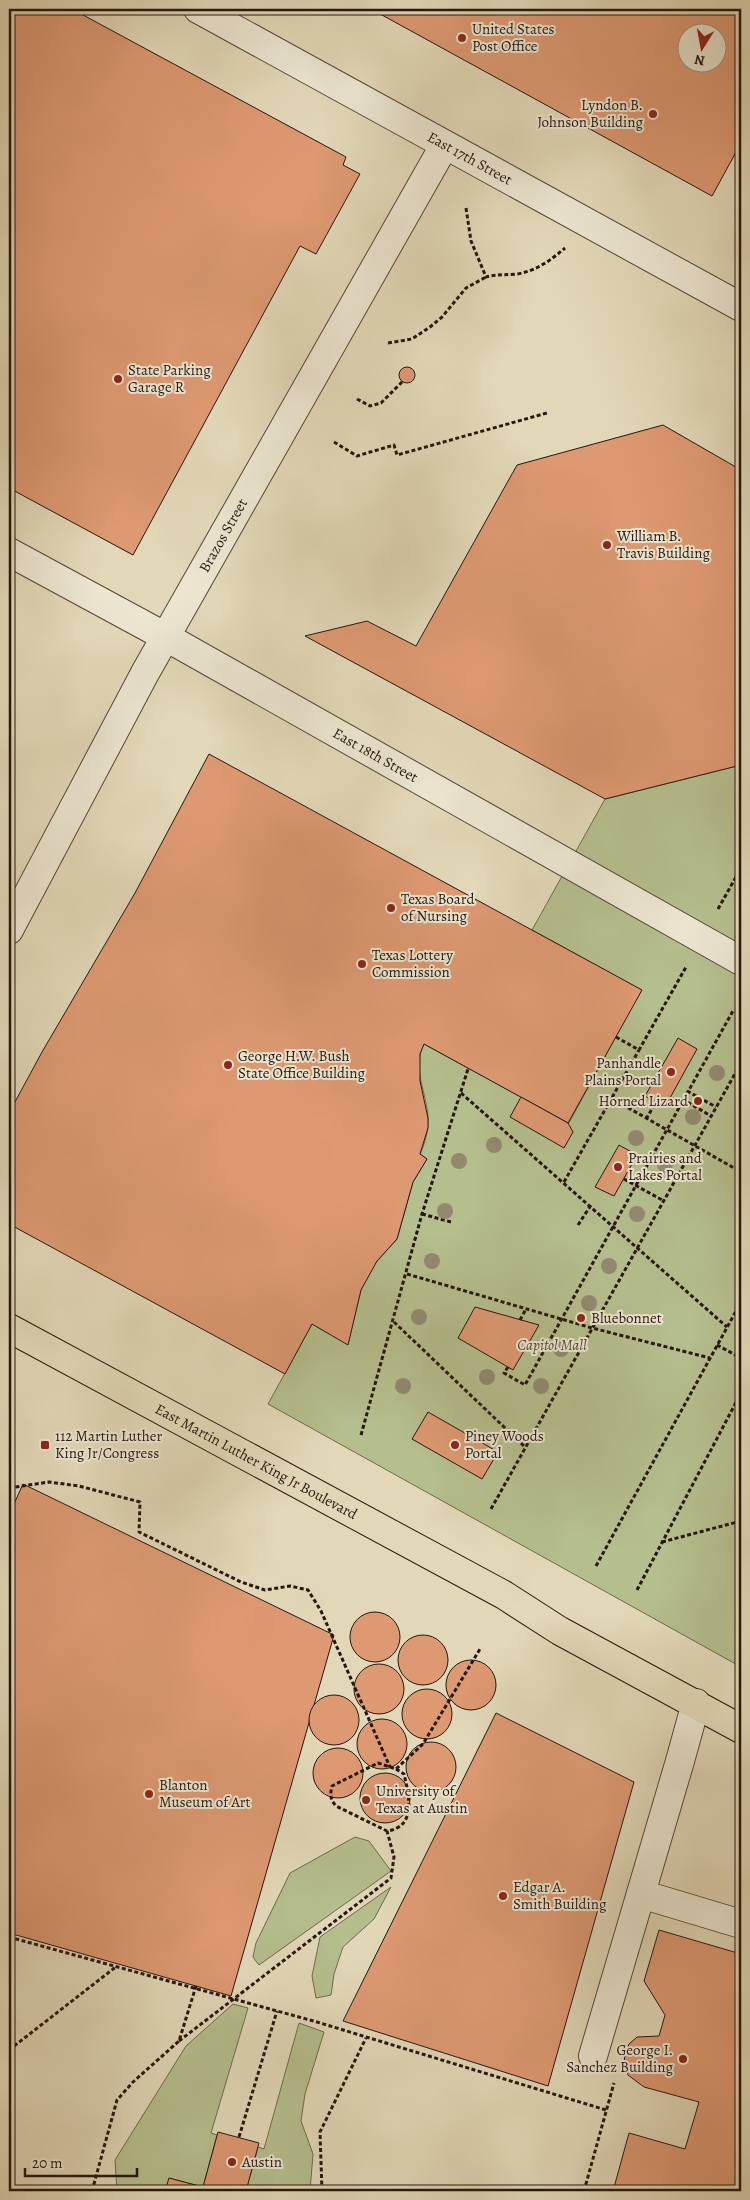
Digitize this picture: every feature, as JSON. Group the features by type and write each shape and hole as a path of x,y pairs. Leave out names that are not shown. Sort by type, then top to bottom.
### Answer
{"main road":[{"name":"East Martin Luther King Jr Boulevard","path":"9,1328 504,1596 560,1631 741,1729"}],"street":[{"name":"East 17th Street","path":"198,9 741,308"},
{"name":"Brazos Street","path":"9,930 166,637 444,146"},
{"name":"East 18th Street","path":"9,552 166,637 741,961"},
{"path":"593,2056 696,1703"},
{"path":"641,1894 741,1924"}],"path":[{"path":"466,208 471,241 486,277"},
{"path":"388,343 412,339 430,327 442,317 466,288 486,277 496,274 517,274 536,268 551,260 565,248"},
{"path":"357,399 370,406 381,403 403,381"},
{"path":"334,442 356,456 394,445 397,455 547,414"},
{"path":"508,1367 504,1373 525,1385 734,1009"},
{"path":"564,1182 639,1050"},
{"path":"491,1509 741,1063"},
{"path":"361,1435 394,1322 422,1214 468,1069"},
{"path":"688,1091 716,1107"},
{"path":"461,1093 591,1205 727,1327"},
{"path":"611,1098 741,1172"},
{"path":"682,1100 711,1116"},
{"path":"646,1118 656,1102"},
{"path":"624,1179 664,1201"},
{"path":"578,1225 591,1205"},
{"path":"422,1214 451,1222"},
{"path":"406,1274 562,1320 710,1358"},
{"path":"596,1566 741,1302"},
{"path":"520,1320 526,1309"},
{"path":"394,1322 525,1447"},
{"path":"717,1345 741,1358"},
{"path":"637,1590 741,1393"},
{"path":"9,1488 49,1482 79,1486 140,1502 138,1532 242,1582 265,1590 290,1586 308,1590 321,1611 390,1767"},
{"path":"661,1542 741,1521"},
{"path":"396,1769 423,1744 480,1649"},
{"path":"378,1763 396,1769 404,1774 409,1808 403,1826 396,1830 387,1831 336,1806 330,1796 332,1786 378,1763"},
{"path":"92,2191 117,2100 133,2082 179,2041 391,1878 394,1858 387,1831"},
{"path":"9,1937 196,1987 606,2110"},
{"path":"9,2050 117,1966"},
{"path":"179,2041 196,1987"},
{"path":"239,2137 277,2011"},
{"path":"322,2191 320,2132 366,2038"}],"green space":[{"name":"Capitol Mall","path":"741,765 741,1667 268,1404 312,1324 348,1344 361,1290 372,1267 397,1239 413,1182 427,1159 420,1154 426,1138 428,1125 419,1063 420,1053 424,1044 569,1123 641,990 532,930 605,799"},
{"path":"355,1837 369,1841 391,1871 259,1965 253,1957 256,1943 290,1873"},
{"path":"391,1887 374,1919 343,1947 334,1974 331,1995 316,1998 312,1976 320,1937"},
{"path":"233,2004 248,2008 211,2133 217,2135 203,2187 169,2178 166,2191 117,2191 115,2160 186,2046"},
{"path":"299,2023 324,2032 305,2094 301,2121 313,2154 310,2191 246,2191 258,2147 264,2149"}],"building":[{"name":"State Parking Garage R","path":"9,9 72,9 346,157 343,165 360,174 316,254 300,246 133,555 9,488"},
{"name":"Lyndon B. Johnson Building","path":"371,9 729,9 741,16 741,143 712,196"},
{"path":"407,367 415,375 407,383 399,375"},
{"name":"William B. Travis Building","path":"663,425 741,470 741,765 605,799 305,636 367,621 416,646 517,465"},
{"name":"George H.W. Bush State Office Building","path":"209,754 642,990 568,1123 424,1044 420,1054 420,1081 428,1118 428,1128 420,1154 427,1159 413,1182 397,1239 377,1261 361,1290 348,1345 312,1324 285,1374 9,1224 9,1113 42,1052 135,893"},
{"name":"Panhandle Plains Portal","path":"678,1038 697,1049 665,1107 645,1096"},
{"path":"521,1097 568,1123 573,1132 564,1148 510,1117"},
{"name":"Prairies and Lakes Portal","path":"619,1145 637,1155 614,1196 595,1187"},
{"path":"475,1307 539,1325 513,1370 458,1338"},
{"name":"Piney Woods Portal","path":"428,1412 498,1452 482,1479 412,1439"},
{"name":"Blanton Museum of Art","path":"23,1484 334,1635 231,1996 9,1933 9,1515"},
{"path":"380,1612 393,1619 399,1627 399,1647 393,1655 385,1661 370,1662 357,1655 351,1647 350,1632 357,1619 365,1613"},
{"path":"428,1635 441,1642 447,1650 447,1670 441,1678 433,1684 418,1685 405,1678 399,1670 398,1655 405,1642 413,1636"},
{"path":"466,1660 476,1660 489,1667 496,1680 496,1690 489,1703 476,1710 466,1710 457,1706 450,1699 446,1690 446,1680 450,1671 457,1664"},
{"path":"374,1664 384,1664 397,1671 404,1684 404,1694 397,1707 384,1714 374,1714 365,1710 358,1703 354,1694 354,1684 358,1675 365,1668"},
{"path":"432,1689 445,1696 451,1704 451,1724 445,1732 437,1738 422,1739 409,1732 403,1724 402,1709 409,1696 417,1690"},
{"path":"329,1695 339,1695 352,1702 359,1715 359,1725 352,1738 339,1745 329,1745 320,1741 313,1734 309,1725 309,1715 313,1706 320,1699"},
{"name":"Edgar A. Smith Building","path":"496,1713 634,1782 548,2086 343,2021"},
{"path":"377,1719 387,1719 400,1726 407,1739 407,1749 400,1762 387,1769 377,1769 368,1765 361,1758 357,1749 357,1739 361,1730 368,1723"},
{"path":"436,1742 449,1749 455,1757 455,1777 449,1785 441,1791 426,1792 413,1785 407,1777 406,1762 413,1749 421,1743"},
{"path":"343,1748 356,1755 362,1763 362,1783 356,1791 348,1797 333,1798 320,1791 314,1783 313,1768 320,1755 328,1749"},
{"path":"380,1773 390,1773 403,1780 410,1793 410,1803 403,1816 390,1823 380,1823 371,1819 364,1812 360,1803 360,1793 364,1784 371,1777"},
{"name":"George I. Sanchez Building","path":"659,1930 741,1954 741,2191 613,2191 629,2133 685,2149 699,2102 644,2087 628,2075 624,2064 629,2044 637,2037 659,2036 665,2015 644,1981"},
{"name":"Austin","path":"218,2132 259,2143 246,2191 165,2191 169,2178 203,2187"}],"place":[{"name":"United States Post Office","path":"462,38"},
{"name":"Lyndon B. Johnson Building","path":"653,114"},
{"name":"State Parking Garage R","path":"118,379"},
{"name":"William B. Travis Building","path":"607,545"},
{"name":"Texas Board of Nursing","path":"391,908"},
{"name":"Texas Lottery Commission","path":"362,964"},
{"name":"George H.W. Bush State Office Building","path":"228,1065"},
{"name":"Panhandle Plains Portal","path":"671,1072"},
{"name":"Horned Lizard","path":"698,1101"},
{"name":"Prairies and Lakes Portal","path":"618,1167"},
{"name":"Bluebonnet","path":"581,1318"},
{"name":"112 Martin Luther King Jr/Congress","path":"45,1445"},
{"name":"Piney Woods Portal","path":"455,1445"},
{"name":"Blanton Museum of Art","path":"149,1794"},
{"name":"University of Texas at Austin","path":"366,1800"},
{"name":"Edgar A. Smith Building","path":"503,1896"},
{"name":"George I. Sanchez Building","path":"683,2059"},
{"name":"Austin","path":"232,2162"}]}
